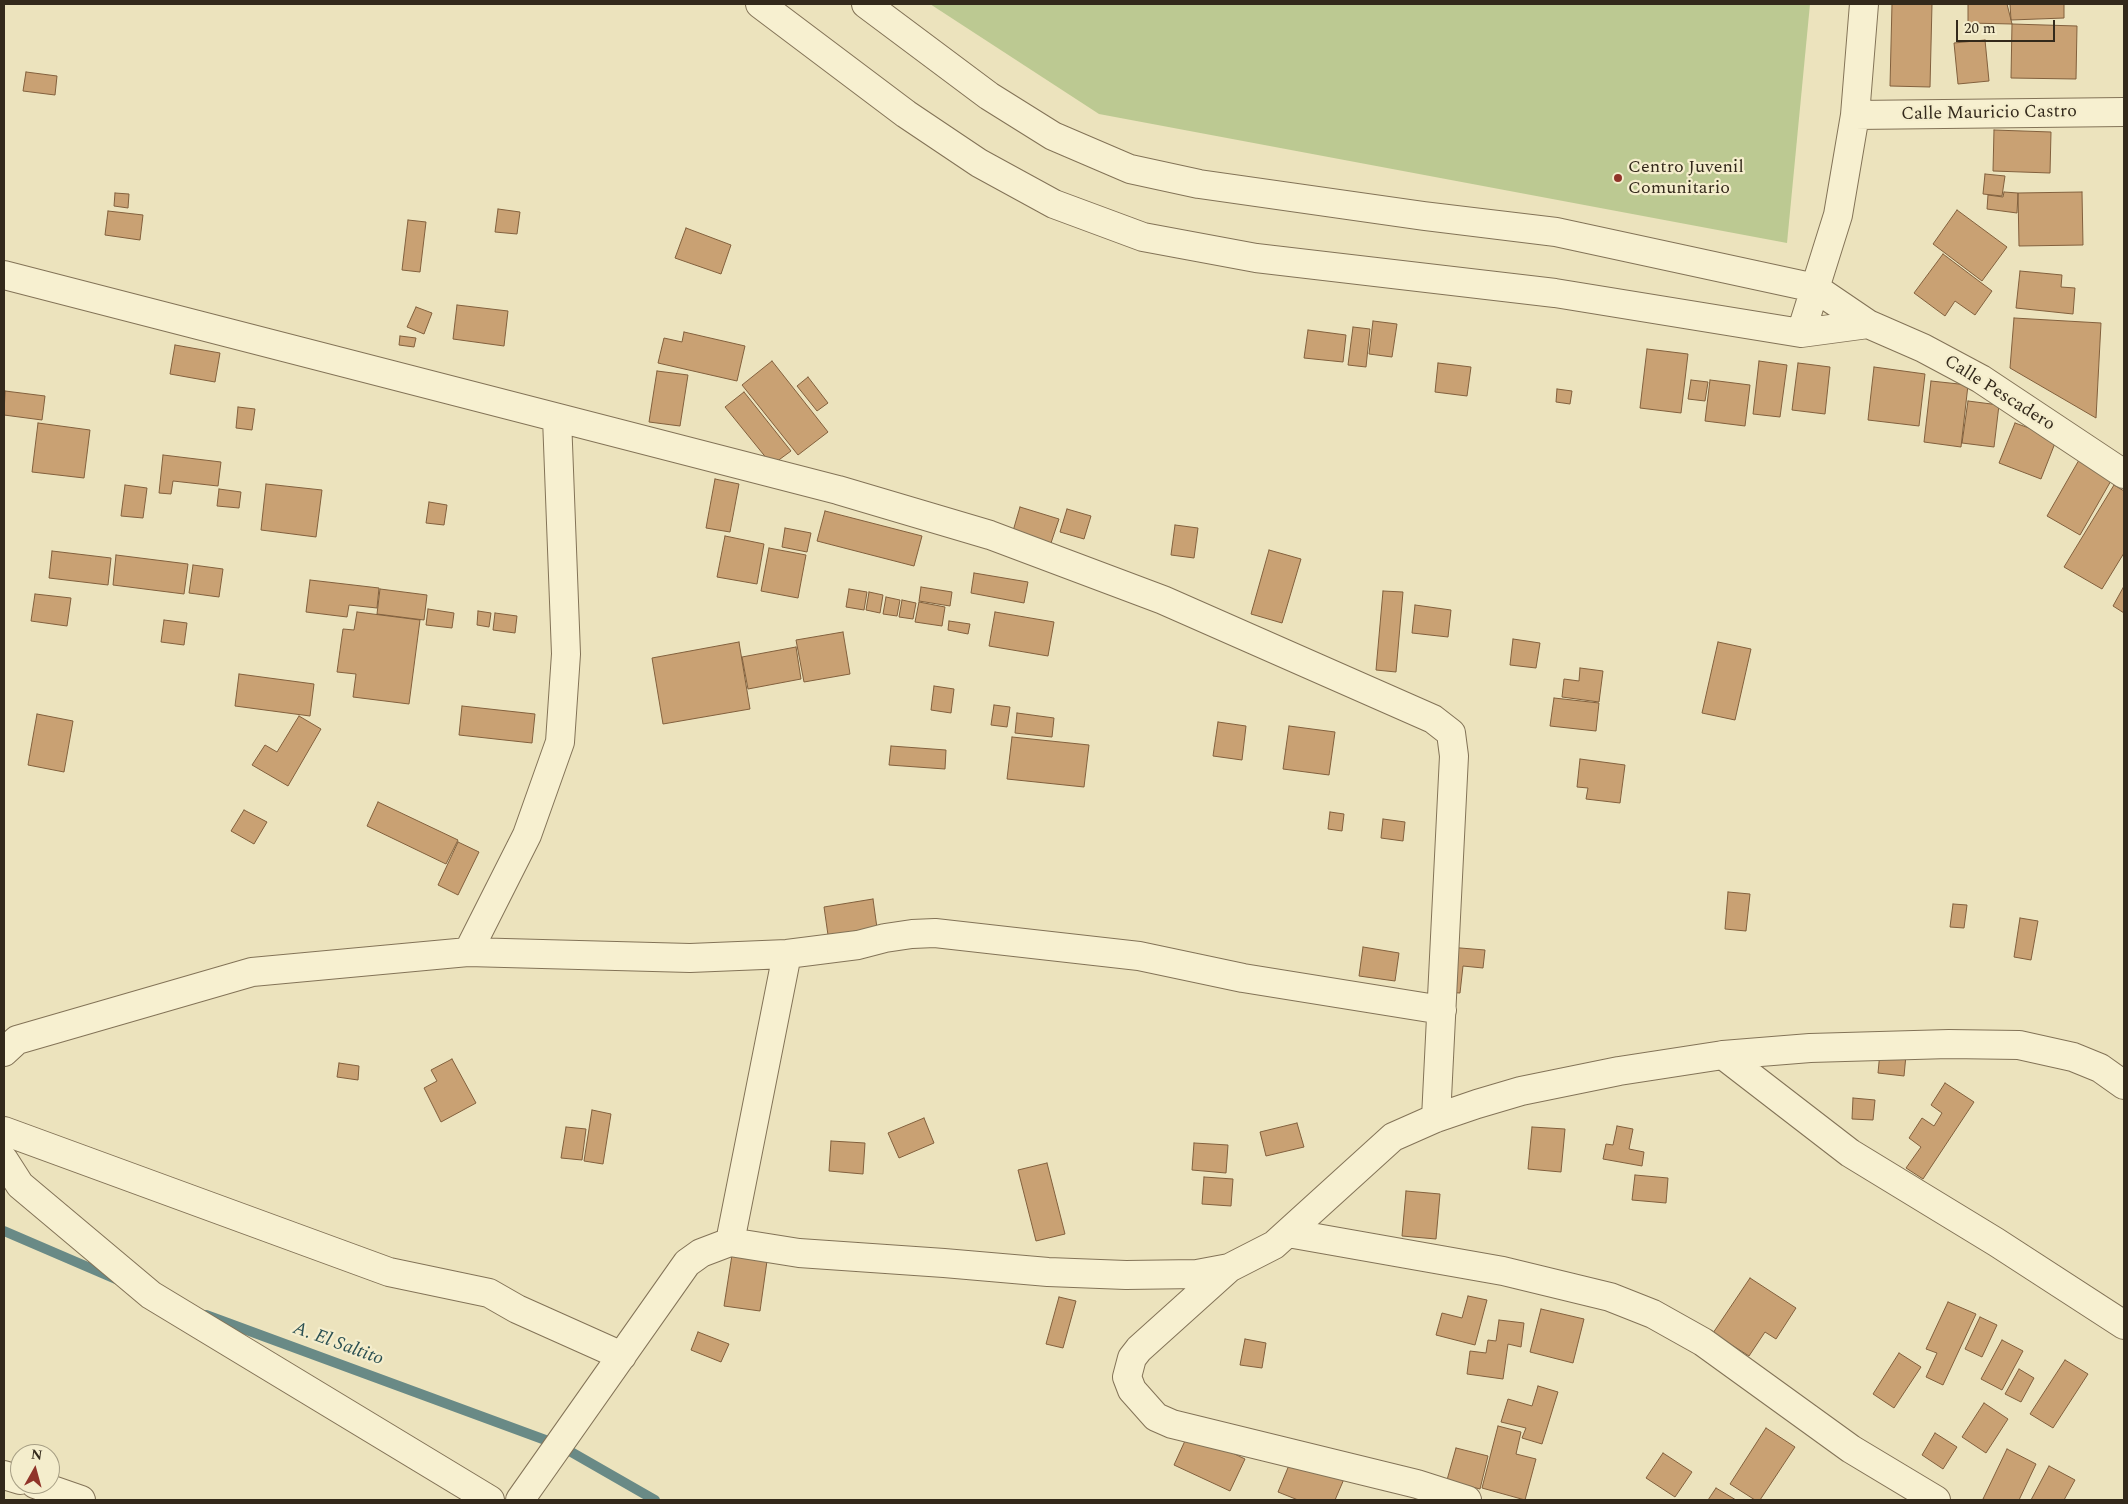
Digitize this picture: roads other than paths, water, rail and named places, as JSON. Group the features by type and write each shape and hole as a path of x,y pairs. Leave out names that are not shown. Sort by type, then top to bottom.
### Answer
{"street":[{"path":"866,4 989,96 1054,136 1130,169 1217,186 1424,216 1556,232 1815,288"},
{"path":"1801,333 1838,215 1855,115 1864,4"},
{"path":"774,8 906,114 978,163 1054,204 1143,237 1256,258 1555,293 1801,333 1868,324"},
{"name":"Calle Mauricio Castro","path":"1855,115 2124,112"},
{"path":"4,275 838,490 990,535 1163,600 1444,725 1451,732 1454,756 1436,1118"},
{"name":"Calle Pescadero","path":"1815,288 1868,324 1923,348 1981,379 2124,474"},
{"path":"468,952 527,835 560,742 566,654 556,418"},
{"path":"4,1052 17,1040 252,972 468,952 690,958 787,954 858,945 903,936 935,933 1139,956 1243,978 1442,1010"},
{"path":"730,1242 787,954"},
{"path":"520,1500 687,1263 701,1253 730,1242 798,1253 1048,1272 1126,1275 1197,1274 1229,1268 1255,1256 1288,1233 1393,1137 1436,1118 1521,1091 1619,1071 1723,1055 1819,1047 1940,1044 2019,1045 2073,1057 2100,1068 2124,1086"},
{"path":"1723,1055 1850,1153 1996,1242 2124,1325"},
{"path":"4,1131 389,1272 489,1294 517,1309 622,1356"},
{"path":"4,1160 20,1185 151,1294 490,1500"},
{"path":"1288,1233 1503,1271 1610,1297 1653,1314 1703,1342 1851,1449 1936,1500"},
{"path":"1229,1268 1138,1349 1132,1358 1127,1377 1143,1404 1156,1418 1172,1424 1424,1486 1467,1500"},
{"path":"60,1492 81,1500"}],"waterway":[{"name":"A. El Saltito","path":"4,1231 118,1280"},
{"name":"A. El Saltito","path":"206,1315 559,1445 655,1500"}],"place":[{"name":"Centro Juvenil Comunitario","path":"1618,178"}]}
